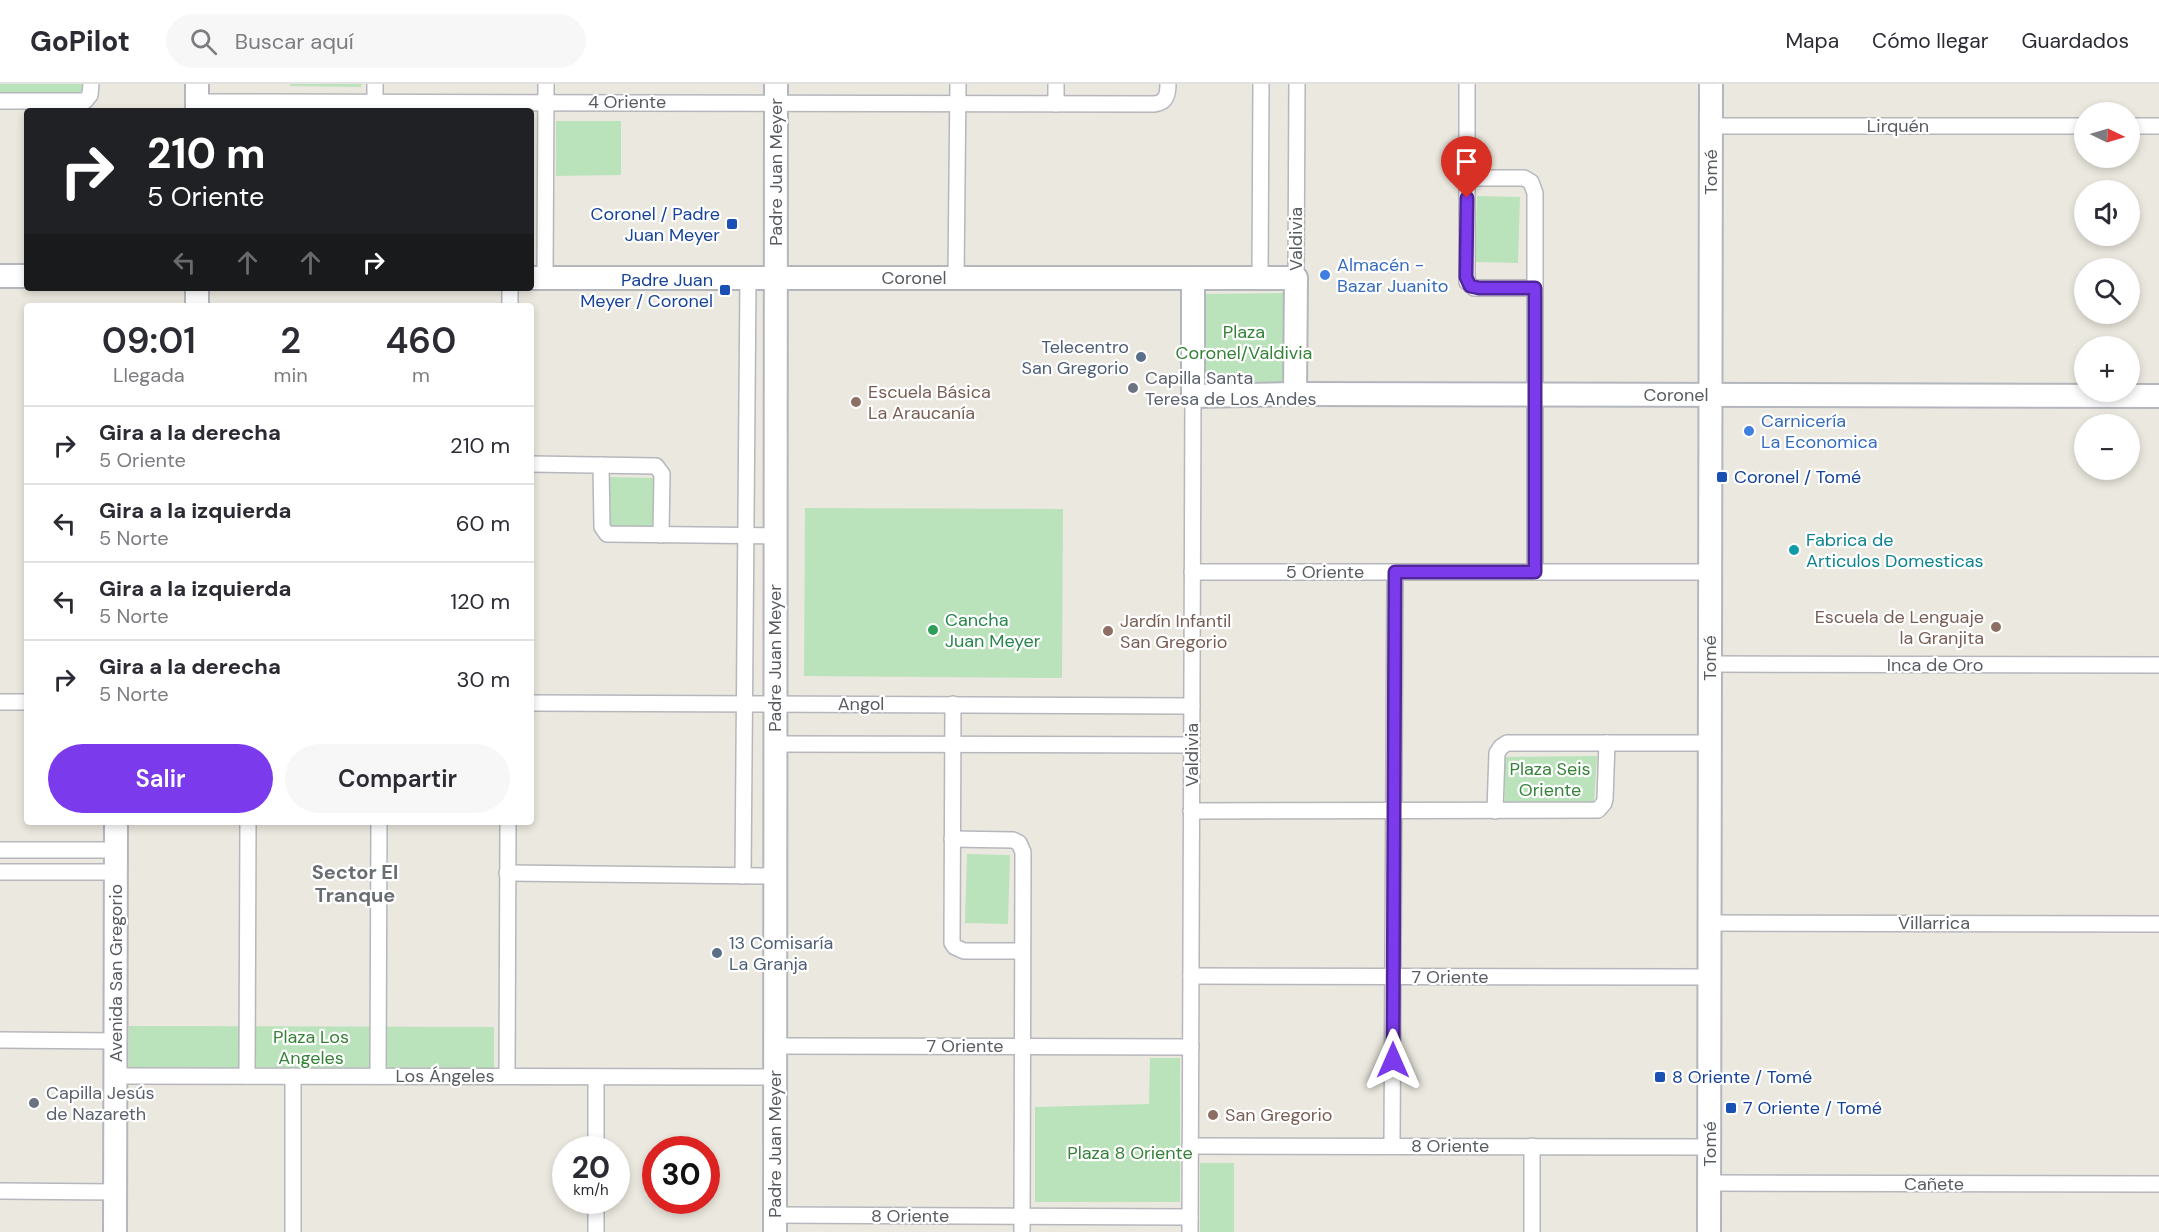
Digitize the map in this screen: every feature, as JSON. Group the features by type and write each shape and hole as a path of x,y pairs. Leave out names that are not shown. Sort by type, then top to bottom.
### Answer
{"street":[{"path":"375,84 375,107"},
{"path":"538,278 546,84"},
{"path":"956,278 958,84"},
{"path":"1056,84 1056,104"},
{"name":"4 Oriente","path":"197,99 375,107 776,93 958,103 1158,104 1167,97 1168,84"},
{"name":"Valdivia","path":"1260,278 1261,84"},
{"name":"Valdivia","path":"1295,394 1297,84"},
{"path":"1467,84 1467,282 1474,288 1535,288"},
{"name":"Tomé","path":"1709,1232 1711,84"},
{"path":"0,101 81,101 90,91"},
{"name":"Padre Juan Meyer","path":"775,1224 776,93"},
{"name":"Lirquén","path":"1711,126 2074,126"},
{"path":"2140,126 2159,126"},
{"path":"1467,178 1524,178 1534,187 1535,572"},
{"path":"0,276 24,276"},
{"name":"Coronel","path":"538,278 1296,278"},
{"name":"Padre Juan Meyer","path":"743,876 748,278"},
{"name":"Valdivia","path":"1190,1225 1193,279"},
{"name":"Coronel","path":"1193,396 1295,394 2159,396"},
{"path":"534,464 652,465 659,468 662,474 662,535"},
{"path":"601,465 604,532 610,534 775,536"},
{"name":"5 Oriente","path":"1192,572 1711,572"},
{"path":"1392,1146 1395,572"},
{"name":"Inca de Oro","path":"1710,664 2159,665"},
{"path":"0,702 24,702"},
{"name":"Angol","path":"534,704 1192,706"},
{"path":"952,704 952,938 955,947 964,951 1022,951"},
{"path":"1495,810 1497,758 1498,750 1503,744 1516,742 1710,743"},
{"path":"1191,811 1598,810 1605,799 1606,742"},
{"path":"775,744 1191,745"},
{"name":"Avenida San Gregorio","path":"115,1232 116,825"},
{"path":"247,1076 248,825"},
{"path":"378,1076 379,825"},
{"path":"507,1077 508,825"},
{"path":"952,839 1010,840 1019,843 1023,852 1022,1224"},
{"path":"0,850 116,861"},
{"path":"0,872 116,861"},
{"path":"507,873 775,876"},
{"name":"Villarrica","path":"1710,923 2159,924"},
{"name":"7 Oriente","path":"1191,976 1710,977"},
{"path":"0,1040 116,1041"},
{"name":"7 Oriente","path":"775,1046 1191,1047"},
{"name":"Los Ángeles","path":"116,1076 775,1077"},
{"path":"293,1076 293,1232"},
{"path":"596,1077 596,1136"},
{"name":"8 Oriente","path":"1190,1146 1710,1147"},
{"path":"1532,1146 1532,1232"},
{"name":"Cañete","path":"1710,1183 2159,1184"},
{"path":"0,1191 115,1192"},
{"path":"596,1214 596,1232"},
{"name":"8 Oriente","path":"775,1224 1190,1225"}],"green space":[{"path":"0,84 88,84 81,96 0,95"},
{"path":"290,84 361,84 361,87 290,86"},
{"path":"556,121 621,121 621,175 556,176"},
{"path":"1477,196 1520,197 1518,263 1475,262"},
{"name":"Plaza Coronel/Valdivia","path":"1286,293 1287,392 1201,392 1200,294"},
{"path":"609,477 655,478 656,528 609,529"},
{"name":"Cancha Juan Meyer","path":"805,508 1063,509 1062,678 804,676"},
{"name":"Plaza Seis Oriente","path":"1597,756 1594,803 1505,803 1505,757"},
{"path":"967,854 1010,855 1008,924 965,923"},
{"name":"Plaza Los Angeles","path":"129,1026 494,1027 494,1068 129,1067"},
{"name":"Plaza 8 Oriente","path":"1150,1058 1180,1058 1180,1202 1035,1202 1035,1107 1149,1104"},
{"path":"1200,1163 1234,1163 1234,1232 1200,1232"}],"place":[{"name":"Coronel / Padre Juan Meyer","path":"732,224"},
{"name":"Almacén - Bazar Juanito","path":"1325,275"},
{"name":"Padre Juan Meyer / Coronel","path":"725,290"},
{"name":"Telecentro San Gregorio","path":"1141,357"},
{"name":"Capilla Santa Teresa de Los Andes","path":"1133,388"},
{"name":"Escuela Básica La Araucanía","path":"856,402"},
{"name":"Carnicería La Economica","path":"1749,431"},
{"name":"Coronel / Tomé","path":"1722,477"},
{"name":"Fabrica de Articulos Domesticas","path":"1794,550"},
{"name":"Escuela de Lenguaje la Granjita","path":"1996,627"},
{"name":"Cancha Juan Meyer","path":"933,630"},
{"name":"Jardín Infantil San Gregorio","path":"1108,631"},
{"name":"13 Comisaría La Granja","path":"717,953"},
{"name":"8 Oriente / Tomé","path":"1660,1077"},
{"name":"Capilla Jesús de Nazareth","path":"34,1103"},
{"name":"7 Oriente / Tomé","path":"1731,1108"},
{"name":"San Gregorio","path":"1213,1115"}],"district":[{"name":"Sector El Tranque","path":"355,884"}],"route":[{"path":"1393,1060 1395,572 1535,572 1535,288 1474,288 1470,286 1466,277 1467,198"}]}
